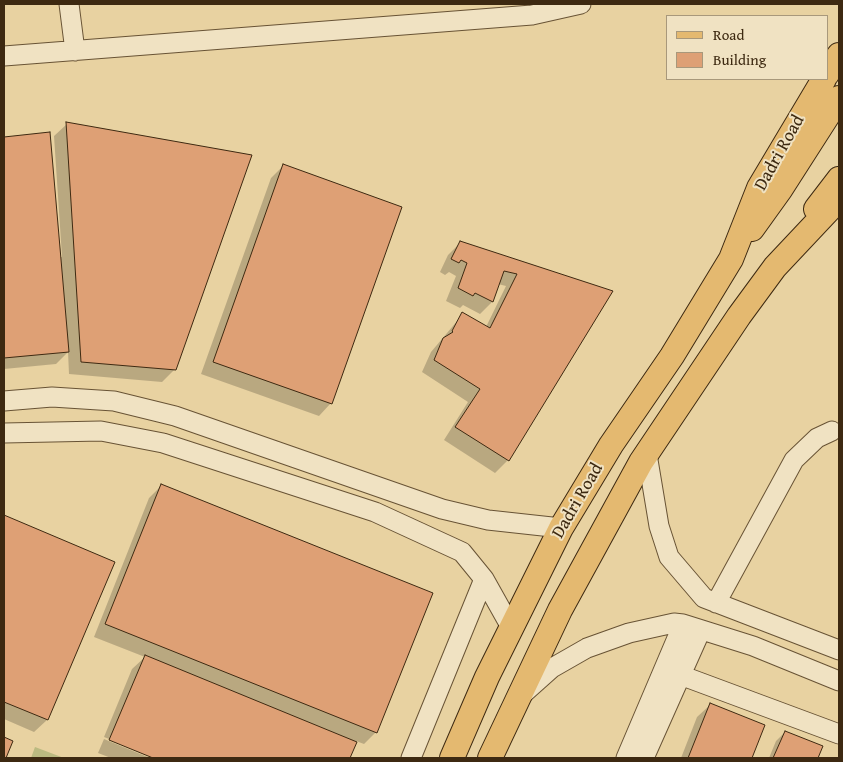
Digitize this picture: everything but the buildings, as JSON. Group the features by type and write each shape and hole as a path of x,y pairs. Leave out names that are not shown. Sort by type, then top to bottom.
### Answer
{"main road":[{"path":"828,72 839,55"},
{"name":"Dadri Road","path":"731,259 760,188 823,80"},
{"name":"Dadri Road","path":"452,758 488,677 561,528 611,444 672,356 731,259 780,190 839,98"},
{"name":"Dadri Road","path":"490,758 514,703 560,610 647,454 739,316 824,197 839,179"},
{"name":"Dadri Road","path":"775,267 839,199"}],"street":[{"path":"69,4 74,51"},
{"path":"4,56 532,15 581,4"},
{"path":"4,401 52,397 114,401 175,416 442,509 488,520 561,528"},
{"path":"4,433 39,431 101,432 163,443 375,512 462,552 484,579 512,629"},
{"path":"716,603 794,460 817,438 832,431"},
{"path":"647,454 659,526 670,557 704,598 839,650"},
{"path":"411,758 484,579"},
{"path":"514,703 552,668 587,648 629,634 666,625 692,627 839,681"},
{"path":"626,758 672,672 692,627"},
{"path":"791,662 802,636"},
{"path":"672,672 839,734"},
{"path":"644,758 672,672"}],"shaded area":[{"path":"35,747 64,758 31,758"}]}
